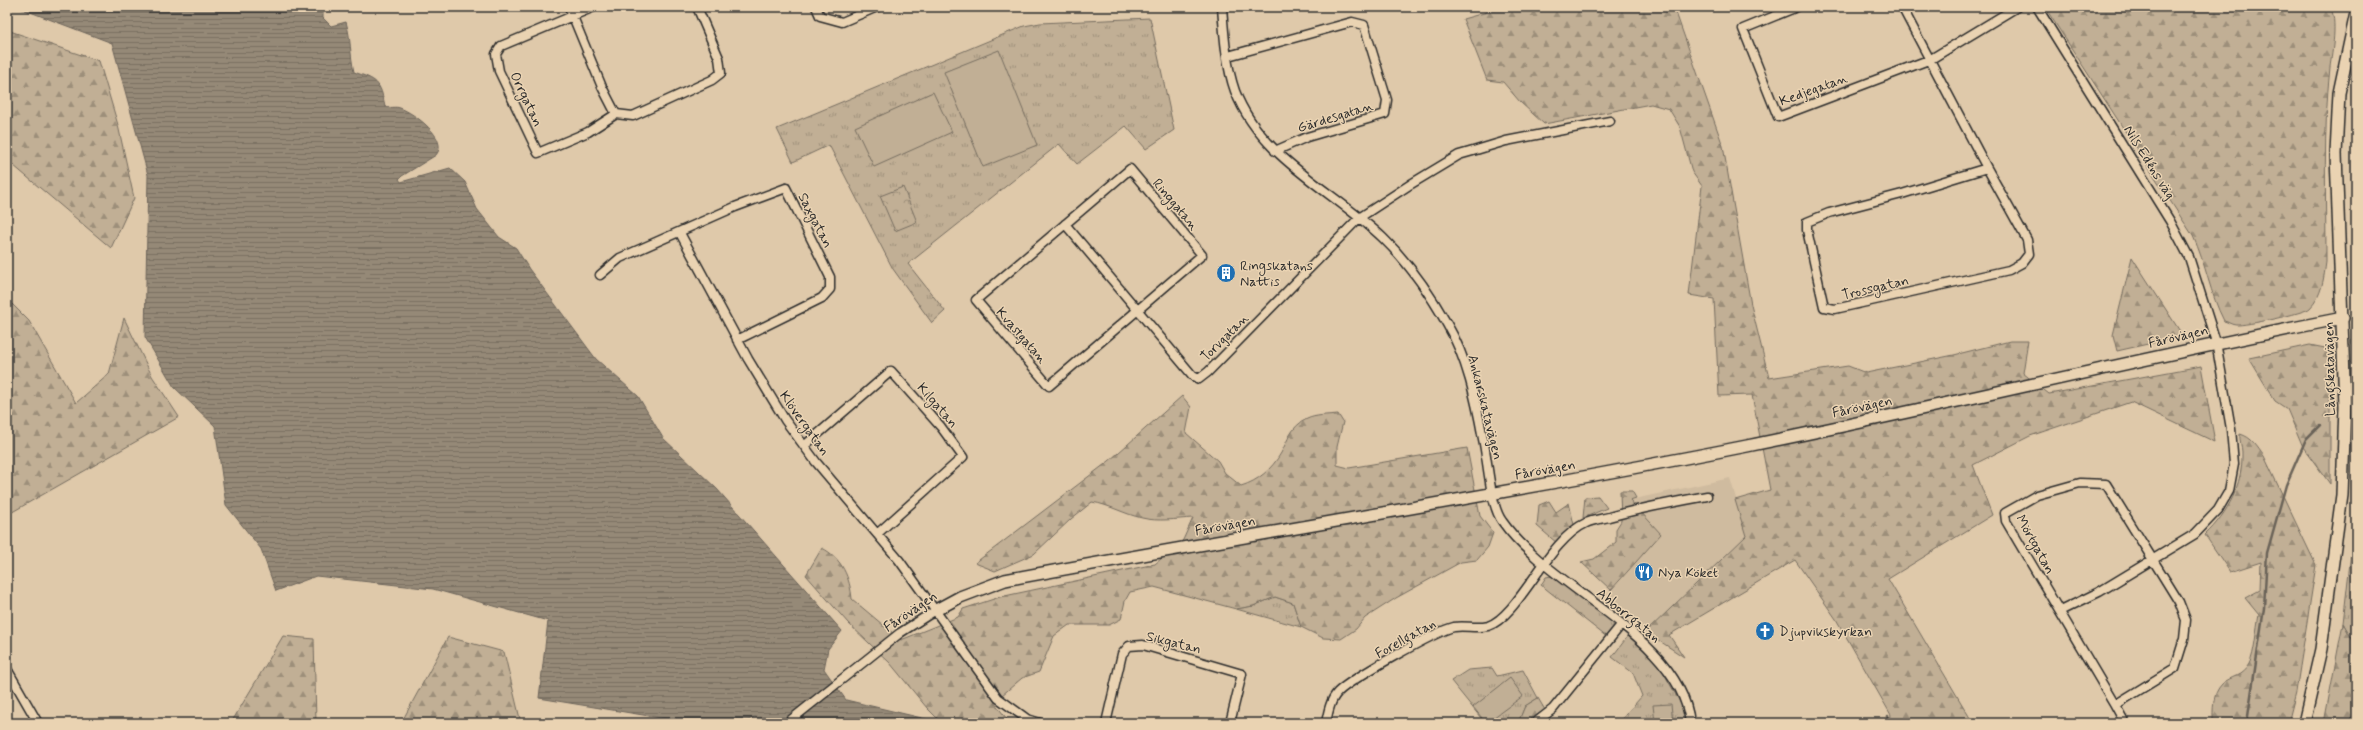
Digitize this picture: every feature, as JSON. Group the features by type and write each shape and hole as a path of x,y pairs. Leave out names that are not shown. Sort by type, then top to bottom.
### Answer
{"street":[{"path":"569,7 602,87 616,114 633,116 712,80 721,73 719,58 697,7"},
{"path":"573,16 594,7"},
{"path":"816,7 820,16 842,22 877,7"},
{"name":"Ankarskatavägen","path":"1222,7 1228,56 1235,90 1253,125 1275,151 1383,237 1417,275 1448,325 1466,368 1483,437 1492,494"},
{"name":"Kedjegatan","path":"1797,7 1743,29 1778,117 1931,59 2017,7"},
{"path":"1902,7 1931,59"},
{"name":"Nils Edéns väg","path":"2037,7 2170,221 2189,257 2216,342"},
{"name":"Långskatavägen","path":"2304,723 2321,649 2342,495 2345,406 2336,154 2340,93 2356,13"},
{"name":"Orrgatan","path":"573,16 501,46 496,54 499,71 538,153 588,132 616,114"},
{"name":"Gärdesgatan","path":"1228,56 1352,22 1364,25 1387,100 1385,114 1307,137 1275,151"},
{"name":"Trossgatan","path":"1931,59 1987,168 2028,240 2029,254 2022,263 2009,270 1835,309 1824,307 1807,230 1807,222 1828,213 1902,194 1987,168"},
{"path":"1359,218 1459,155 1506,141 1610,121"},
{"name":"Ringgatan","path":"1066,224 1130,169 1198,249 1202,255 1139,311"},
{"name":"Saxgatan","path":"600,275 620,258 680,233 735,207 786,188 830,277 830,289 822,298 737,340"},
{"name":"Torvgatan","path":"1066,224 1193,376 1199,379 1214,366 1359,218"},
{"name":"Kvastgatan","path":"1066,224 976,300 1049,386 1139,311"},
{"name":"Klövergatan","path":"680,233 737,340 785,420 804,446 878,534 936,610"},
{"name":"Fårövägen","path":"787,723 900,634 936,610 960,597 1005,580 1492,494 1756,444 2216,342 2343,318"},
{"path":"2060,612 2099,592 2195,534 2218,510 2229,490 2234,464 2231,429 2216,342"},
{"name":"Kilgatan","path":"804,446 891,371 941,427 963,457 878,534"},
{"name":"Mörtgatan","path":"2080,483 2106,484 2178,602 2186,620 2184,639 2175,668 2115,705 2060,612 2006,521 2005,513 2037,494 2080,483"},
{"name":"Abborrgatan","path":"1492,494 1500,520 1521,544 1654,650 1678,684 1689,713 1690,723"},
{"path":"1544,562 1564,540 1585,524 1626,512 1707,496"},
{"name":"Forellgatan","path":"1326,723 1330,704 1338,692 1354,682 1437,633 1455,627 1487,626 1500,618 1544,562"},
{"path":"936,610 998,698 1028,719 1040,723"},
{"path":"1539,722 1553,709 1576,683 1621,625"},
{"name":"Sikgatan","path":"1106,723 1122,654 1129,646 1143,645 1242,674 1230,723"},
{"path":"7,669 38,723"},
{"path":"2115,705 2125,723"}],"shaded area":[{"path":"17,7 323,7 323,18 331,26 346,22 354,72 368,77 379,86 385,106 400,108 414,115 428,127 438,142 439,149 436,155 402,176 399,179 401,182 450,168 465,182 477,209 499,237 516,248 529,269 596,359 638,396 663,438 717,489 842,631 828,649 824,669 846,700 926,719 933,723 774,723 770,719 754,717 744,723 692,723 539,698 548,621 433,589 316,576 276,591 261,549 226,505 215,426 174,387 145,337 148,175 112,43"},
{"path":"1730,478 1747,536 1647,631 1605,598 1661,534 1630,500"}],"green space":[{"path":"1505,7 1674,7 1723,146 1751,305 1769,378 1848,366 1866,373 1954,355 2010,341 2028,341 2023,373 2049,394 2201,366 2215,442 2131,402 2030,436 1973,465 1992,515 1888,579 1973,723 1889,723 1891,715 1836,619 1795,560 1669,635 1684,657 1646,632 1746,536 1735,500 1770,490 1752,395 1719,396 1714,299 1689,295 1702,186 1692,172 1680,127 1669,109 1651,104 1544,124 1520,102 1503,82 1487,80 1463,19"},
{"path":"2059,7 2330,7 2334,19 2334,28 2326,116 2326,262 2320,292 2310,308 2287,316 2241,325 2234,325 2224,321 2219,311 2193,236 2048,12"},
{"path":"1150,18 1174,130 1146,149 1126,126 1077,164 1059,144 908,264 945,311 932,323 893,269 829,145 793,162 777,129 1024,26 1040,23"},
{"path":"7,30 99,61 118,125 134,198 111,248 7,160"},
{"path":"999,50 1037,145 983,167 944,72"},
{"path":"2356,70 2356,281 2353,132"},
{"path":"933,92 952,132 874,167 855,127"},
{"path":"903,187 917,222 895,231 880,196"},
{"path":"2132,257 2183,336 2117,351 2113,335"},
{"path":"7,299 29,321 76,403 109,374 124,318 152,376 179,417 7,515"},
{"path":"2310,345 2330,349 2330,484 2303,447 2287,409 2275,401 2249,358"},
{"path":"1182,396 1191,407 1186,433 1218,461 1225,473 1241,486 1259,478 1269,469 1281,453 1297,425 1307,419 1318,416 1338,414 1343,422 1337,447 1337,465 1349,468 1467,448 1480,516 1493,533 1488,547 1477,560 1461,562 1396,598 1365,618 1356,629 1341,639 1323,638 1301,627 1293,603 1275,597 1253,606 1236,609 1154,587 1130,592 1125,601 1121,619 1109,625 1069,625 1054,636 1039,672 1022,678 994,702 1010,723 942,723 927,708 890,663 848,623 806,575 822,548 829,552 844,569 852,599 901,640 958,617 963,609 1000,597 1155,564 1183,540 1193,518 1154,520 1135,516 1092,502 1071,519 1034,554 995,571 975,563 1109,461"},
{"path":"2356,418 2356,530 2354,528"},
{"path":"2240,434 2248,437 2264,456 2316,565 2296,692 2288,723 2213,722 2216,692 2226,681 2243,672 2249,664 2254,647 2259,615 2245,598 2260,590 2261,562 2230,572 2205,535 2227,508 2237,487 2242,464"},
{"path":"1620,491 1632,491 1636,498 1630,500 1661,534 1611,590 1581,562 1594,559 1616,542 1616,529 1621,521"},
{"path":"1598,496 1607,508 1583,518 1585,497"},
{"path":"1549,501 1556,512 1569,503 1574,525 1557,543 1537,526 1539,505"},
{"path":"2354,528 2356,530 2356,646 2343,623"},
{"path":"1557,575 1616,624 1615,629 1608,638 1541,585 1546,577"},
{"path":"1275,597 1293,603 1301,627 1236,609 1253,606"},
{"path":"2343,623 2356,646 2356,723 2324,723"},
{"path":"283,636 314,639 316,723 231,723"},
{"path":"1628,636 1650,650 1685,711 1686,723 1618,723 1642,696 1633,673 1612,657"},
{"path":"448,637 504,652 521,723 401,723"},
{"path":"1492,668 1497,676 1523,670 1538,698 1525,706 1518,723 1485,723 1451,681 1468,670"},
{"path":"1510,678 1523,696 1486,723 1473,707"},
{"path":"1538,698 1545,710 1523,723 1518,723 1525,706"},
{"path":"1671,704 1673,723 1655,723 1653,705"}],"waterway":[{"path":"2247,723 2264,608 2267,553 2286,485 2306,439 2320,425"},
{"path":"1887,723 1888,716"}],"place":[{"name":"Ringskatans Nattis","path":"1226,273"},
{"name":"Nya Köket","path":"1644,572"},
{"name":"Djupvikskyrkan","path":"1765,631"}]}
